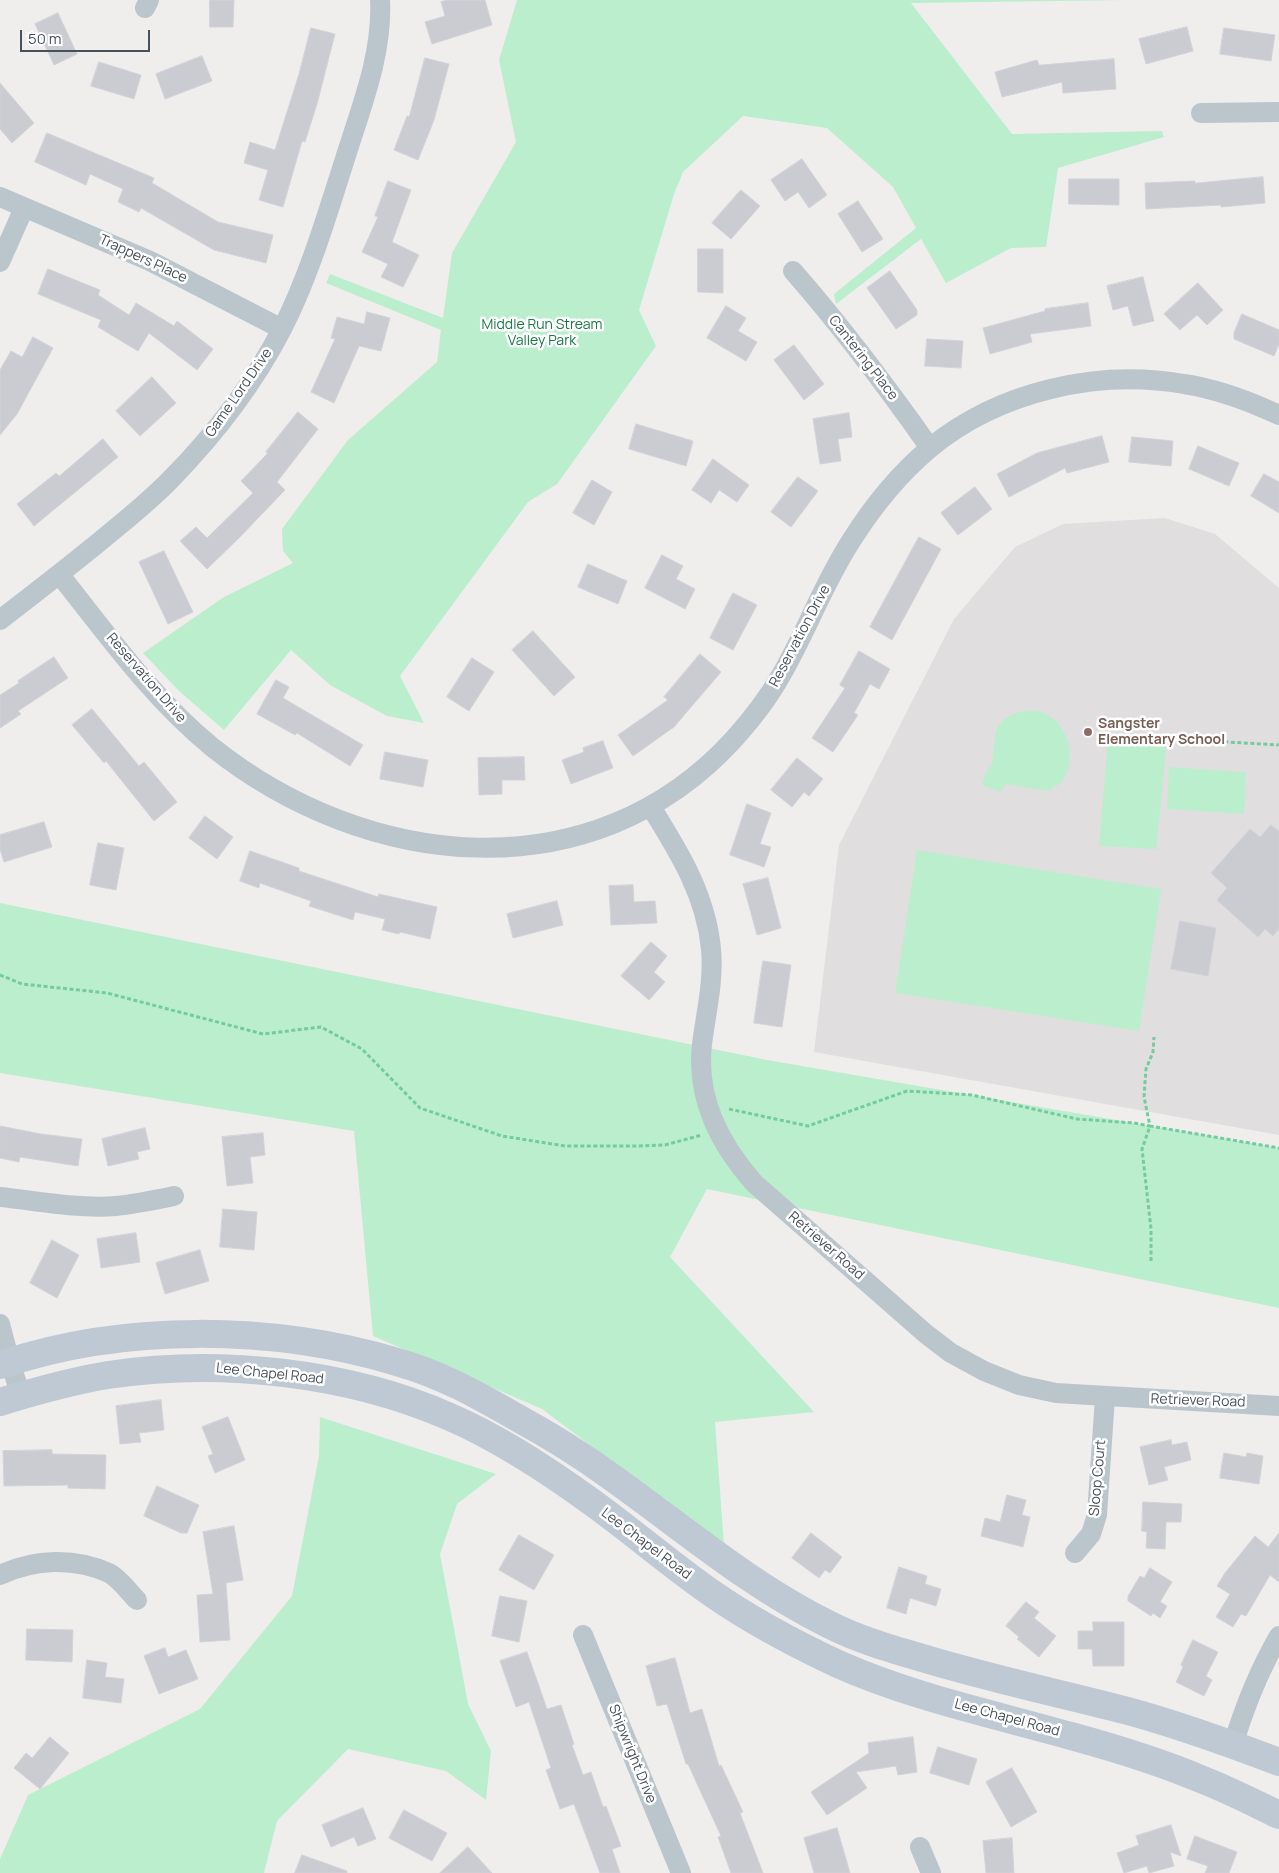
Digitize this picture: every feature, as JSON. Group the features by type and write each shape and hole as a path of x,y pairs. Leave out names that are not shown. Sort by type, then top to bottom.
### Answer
{"main road":[{"path":"5,1364 90,1343 146,1336 187,1335 245,1336 300,1342 348,1350 398,1362 438,1376 481,1396 552,1437 610,1476 730,1565 781,1599 830,1626 881,1646 1051,1693 1128,1711 1233,1744 1279,1762"},
{"name":"Lee Chapel Road","path":"10,1399 50,1387 110,1375 174,1369 212,1368 291,1373 372,1390 449,1416 490,1436 534,1463 592,1503 710,1592 764,1626 842,1666 901,1688 1073,1736 1146,1759 1204,1780 1279,1815"},
{"path":"710,1592 730,1565"}],"street":[{"name":"Game Lord Drive","path":"0,620 139,509 171,480 224,419 250,383 282,329 324,227 379,41 380,0"},
{"path":"1201,113 1279,112"},
{"name":"Trappers Place","path":"0,197 150,261 282,329"},
{"path":"0,262 24,208"},
{"name":"Cantering Place","path":"793,271 813,294 930,448"},
{"name":"Reservation Drive","path":"59,574 142,677 185,724 216,750 264,784 331,817 366,830 423,844 461,848 524,846 584,835 609,826 651,806 690,781 732,742 752,718 782,675 821,594 868,515 892,485 930,448 958,429 990,411 1054,388 1088,382 1119,380 1153,380 1187,384 1231,396 1279,415"},
{"name":"Retriever Road","path":"651,806 692,878 706,919 711,949 712,977 710,1002 702,1044 702,1063 707,1103 718,1131 735,1162 754,1182 926,1334 951,1353 984,1371 1019,1385 1056,1393 1279,1406"},
{"path":"0,1197 69,1205 101,1206 144,1202 174,1196"},
{"path":"0,1324 10,1399"},
{"name":"Sloop Court","path":"1075,1553 1091,1534 1097,1515 1105,1397"},
{"path":"0,1575 15,1568 39,1562 82,1565 110,1574 137,1600"},
{"name":"Shipwright Drive","path":"583,1635 681,1873"},
{"path":"1233,1744 1247,1700 1263,1664 1279,1636"},
{"path":"920,1847 930,1873"}],"path":[{"path":"1140,737 1279,744"},
{"path":"0,975 22,984 108,993 263,1034 321,1027 362,1049 420,1108 502,1136 565,1146 636,1146 665,1145 718,1131"},
{"path":"1151,1261 1151,1229 1142,1149 1150,1126 1144,1097 1146,1069 1153,1052 1154,1037"},
{"path":"729,1109 808,1126 907,1091 972,1095 1077,1119 1134,1123 1279,1148"}],"shaded area":[{"name":"Sangster Elementary School","path":"1165,518 1215,534 1279,588 1279,1135 814,1052 839,845 954,619 1015,547 1063,524"}],"green space":[{"name":"Middle Run Stream Valley Park","path":"517,0 1128,0 911,3 1012,134 1162,131 1164,137 1058,168 1046,247 1011,248 946,283 921,239 836,304 834,294 916,228 893,187 827,128 743,116 683,172 674,194 639,310 656,346 557,484 528,502 400,676 424,723 387,716 330,685 291,650 224,730 179,691 143,653 224,597 293,563 283,551 282,529 348,440 437,362 441,330 326,283 330,274 443,318 452,253 516,142 499,60"},
{"path":"1036,711 1047,715 1062,729 1067,738 1070,759 1064,779 1049,791 1006,784 1000,792 982,785 987,770 992,765 995,737 1000,723 1014,714"},
{"path":"1108,739 1167,741 1156,849 1099,846"},
{"path":"1169,767 1246,772 1244,814 1167,809"},
{"path":"917,850 1161,889 1139,1031 895,993"},
{"path":"0,903 767,1060 1279,1148 1279,1308 707,1189 670,1257 814,1412 715,1422 724,1546 542,1409 373,1336 354,1131 0,1073"},
{"path":"320,1417 496,1474 457,1504 440,1554 468,1704 491,1751 486,1800 446,1771 348,1749 277,1821 264,1873 0,1873 0,1859 28,1795 200,1709 292,1596 319,1456"}],"building":[{"path":"210,0 234,0 233,27 210,27"},
{"path":"448,0 485,0 492,25 432,44 425,22 445,16 441,2"},
{"path":"58,13 77,54 54,65 35,24"},
{"path":"1187,27 1193,51 1146,64 1139,39"},
{"path":"311,28 335,34 317,104 305,142 302,141 283,207 259,200 268,170 244,163 250,142 275,150 299,74"},
{"path":"1224,28 1275,35 1271,61 1220,54"},
{"path":"202,56 212,81 165,99 156,74"},
{"path":"425,58 449,64 434,120 418,160 394,150 407,116 409,117"},
{"path":"1114,59 1116,89 1063,93 1062,82 1002,97 995,72 1037,60 1039,65"},
{"path":"99,62 141,75 134,99 91,86"},
{"path":"0,83 34,123 12,143 0,129"},
{"path":"47,133 154,178 152,183 218,222 273,235 266,263 214,250 141,208 139,212 118,202 123,189 90,174 86,185 35,162"},
{"path":"802,159 827,195 809,208 798,192 785,201 771,180"},
{"path":"1263,177 1265,203 1221,207 1221,205 1146,209 1145,183 1195,181 1195,183"},
{"path":"1069,179 1119,179 1119,205 1069,204"},
{"path":"388,181 411,190 392,242 419,255 403,287 381,277 388,264 362,252 378,217 375,216"},
{"path":"741,190 760,206 731,239 712,223"},
{"path":"858,201 883,239 862,252 838,214"},
{"path":"698,249 723,249 723,293 698,292"},
{"path":"48,269 100,290 98,295 129,315 136,303 174,326 177,321 213,349 197,370 149,333 138,351 98,327 101,320 38,294"},
{"path":"890,271 917,310 917,315 896,329 867,288"},
{"path":"1143,277 1154,321 1133,326 1128,306 1113,310 1107,286"},
{"path":"1198,283 1223,310 1207,325 1197,315 1180,330 1164,314"},
{"path":"1088,303 1091,326 1030,334 1032,342 990,354 983,328 1045,311 1045,309"},
{"path":"726,306 746,318 738,331 757,342 746,361 707,338"},
{"path":"367,312 390,318 381,351 359,346 334,403 311,392 335,339 331,338 337,317 364,324"},
{"path":"1242,314 1279,330 1279,344 1274,356 1234,339 1234,333"},
{"path":"33,337 53,348 17,414 0,435 0,370 11,351 22,357"},
{"path":"927,339 963,341 961,368 925,366"},
{"path":"794,345 824,384 804,400 774,360"},
{"path":"152,377 176,403 140,436 116,411"},
{"path":"298,412 318,429 277,482 285,490 207,569 180,541 196,527 207,538 253,493 241,481 268,453 266,452"},
{"path":"849,413 852,437 838,439 841,461 820,464 813,419"},
{"path":"636,424 693,441 686,466 629,449"},
{"path":"1102,436 1109,462 1067,473 1065,468 1009,497 997,474 1037,453"},
{"path":"1132,437 1173,441 1171,466 1129,462"},
{"path":"103,439 118,457 34,526 17,504 56,473 59,476"},
{"path":"1198,446 1239,463 1229,486 1189,469"},
{"path":"713,459 749,485 737,502 719,490 711,503 692,490"},
{"path":"1264,474 1279,482 1279,513 1251,496"},
{"path":"798,477 818,491 791,527 771,512"},
{"path":"592,480 612,492 594,525 573,513"},
{"path":"975,487 992,509 958,535 941,513"},
{"path":"919,537 941,549 892,640 870,627"},
{"path":"164,551 193,612 168,624 139,562"},
{"path":"662,555 683,566 676,579 695,589 685,609 645,588"},
{"path":"588,564 627,581 618,604 578,587"},
{"path":"733,593 757,605 733,650 710,638"},
{"path":"533,631 575,677 554,696 512,650"},
{"path":"859,651 890,669 879,689 870,684 854,713 858,715 833,752 812,738 845,688 840,685"},
{"path":"700,654 721,672 674,727 633,756 618,735 668,700 664,697"},
{"path":"54,657 68,678 18,711 21,714 0,728 0,695"},
{"path":"472,658 494,672 469,711 447,697"},
{"path":"276,680 289,687 283,698 363,745 350,766 297,733 295,735 257,714"},
{"path":"92,709 139,766 144,762 177,802 154,821 106,761 104,763 72,725"},
{"path":"603,741 613,768 571,784 562,760 584,752 583,748"},
{"path":"385,752 428,760 423,787 380,779"},
{"path":"524,757 525,780 502,780 502,794 479,795 478,758"},
{"path":"797,758 823,779 809,796 804,792 792,807 771,790"},
{"path":"747,804 771,813 760,844 771,847 764,867 730,855"},
{"path":"205,816 233,837 217,859 189,838"},
{"path":"44,822 52,847 4,862 0,849 0,835"},
{"path":"1271,825 1279,831 1279,929 1273,936 1265,929 1258,937 1217,900 1227,888 1211,873 1250,829 1260,837"},
{"path":"98,843 124,848 116,890 90,885"},
{"path":"250,851 299,868 299,871 378,897 379,894 437,907 430,939 382,930 385,919 355,912 353,920 309,906 311,901 260,883 259,888 240,881"},
{"path":"768,878 781,928 757,935 743,884"},
{"path":"633,885 634,902 655,901 657,923 611,925 609,886"},
{"path":"557,901 563,925 513,938 507,914"},
{"path":"1180,921 1216,928 1208,976 1171,969"},
{"path":"651,942 667,956 654,972 665,982 649,1000 621,976"},
{"path":"763,961 791,965 782,1027 754,1023"},
{"path":"0,1126 82,1139 78,1166 20,1157 19,1162 0,1158"},
{"path":"145,1128 150,1149 137,1152 139,1159 108,1166 102,1139"},
{"path":"263,1133 265,1155 250,1157 253,1183 227,1186 222,1137"},
{"path":"223,1209 257,1212 254,1250 220,1247"},
{"path":"136,1233 140,1262 101,1268 97,1239"},
{"path":"52,1240 79,1255 57,1298 30,1283"},
{"path":"200,1250 209,1281 165,1294 156,1263"},
{"path":"161,1400 164,1430 139,1433 141,1442 120,1444 116,1406"},
{"path":"228,1417 245,1460 215,1473 208,1456 213,1454 202,1427"},
{"path":"1171,1440 1172,1445 1187,1442 1191,1460 1164,1467 1168,1480 1149,1485 1140,1447"},
{"path":"52,1450 52,1454 106,1455 105,1489 68,1488 68,1485 4,1486 3,1451"},
{"path":"1224,1453 1246,1457 1247,1453 1263,1456 1259,1484 1220,1478"},
{"path":"157,1486 199,1505 187,1533 181,1533 144,1516"},
{"path":"1007,1495 1026,1500 1022,1515 1030,1517 1023,1547 981,1536 985,1518 1000,1522"},
{"path":"1143,1502 1182,1504 1181,1522 1166,1522 1165,1549 1146,1548 1147,1532 1142,1531"},
{"path":"234,1526 243,1580 226,1583 230,1640 200,1642 197,1595 213,1594 203,1532"},
{"path":"811,1533 842,1557 830,1573 825,1570 819,1578 792,1558"},
{"path":"1279,1533 1279,1582 1270,1575 1246,1616 1241,1614 1233,1627 1216,1617 1230,1594 1217,1586 1225,1573 1255,1536 1268,1547"},
{"path":"519,1535 554,1555 534,1590 499,1570"},
{"path":"899,1567 927,1576 925,1584 941,1589 936,1606 910,1598 906,1614 887,1608"},
{"path":"1150,1568 1172,1582 1160,1602 1167,1606 1160,1618 1153,1613 1151,1616 1128,1601 1128,1596 1140,1576 1144,1578"},
{"path":"500,1596 527,1601 519,1642 492,1636"},
{"path":"1026,1602 1039,1612 1034,1618 1056,1636 1039,1657 1017,1639 1019,1637 1006,1626"},
{"path":"1093,1622 1124,1622 1124,1666 1093,1666 1092,1649 1078,1649 1078,1631 1093,1631"},
{"path":"27,1629 73,1630 72,1662 26,1660"},
{"path":"1193,1640 1218,1652 1206,1676 1212,1680 1204,1696 1176,1682 1183,1667 1181,1665"},
{"path":"165,1648 168,1657 186,1650 198,1679 159,1694 144,1656"},
{"path":"527,1652 547,1709 561,1705 583,1775 591,1772 603,1807 606,1806 621,1846 612,1849 620,1873 600,1873 574,1804 560,1809 546,1770 551,1768 529,1702 516,1707 500,1661"},
{"path":"675,1658 690,1713 702,1709 719,1766 721,1765 743,1812 740,1813 763,1873 731,1873 718,1837 721,1836 688,1764 686,1764 667,1704 657,1706 646,1666"},
{"path":"87,1660 107,1663 105,1677 124,1679 121,1703 83,1698"},
{"path":"50,1737 69,1753 40,1789 14,1768 26,1753 32,1758"},
{"path":"913,1737 917,1772 898,1775 896,1766 856,1772 867,1788 827,1815 811,1792 869,1753 868,1743"},
{"path":"938,1747 977,1759 969,1785 930,1773"},
{"path":"1012,1768 1037,1812 1011,1827 986,1782"},
{"path":"363,1808 376,1839 358,1846 354,1837 331,1847 322,1825"},
{"path":"404,1810 447,1833 432,1861 389,1838"},
{"path":"1171,1825 1181,1856 1170,1852 1174,1866 1149,1873 1147,1866 1124,1873 1117,1853 1139,1845 1136,1836"},
{"path":"837,1828 850,1873 814,1873 804,1838"},
{"path":"1195,1836 1237,1852 1229,1873 1205,1873 1208,1866 1187,1859"},
{"path":"1012,1838 1014,1873 986,1873 983,1841"},
{"path":"468,1847 492,1873 440,1873"},
{"path":"302,1855 347,1871 347,1873 295,1873"}],"place":[{"name":"Sangster Elementary School","path":"1088,732"}]}
